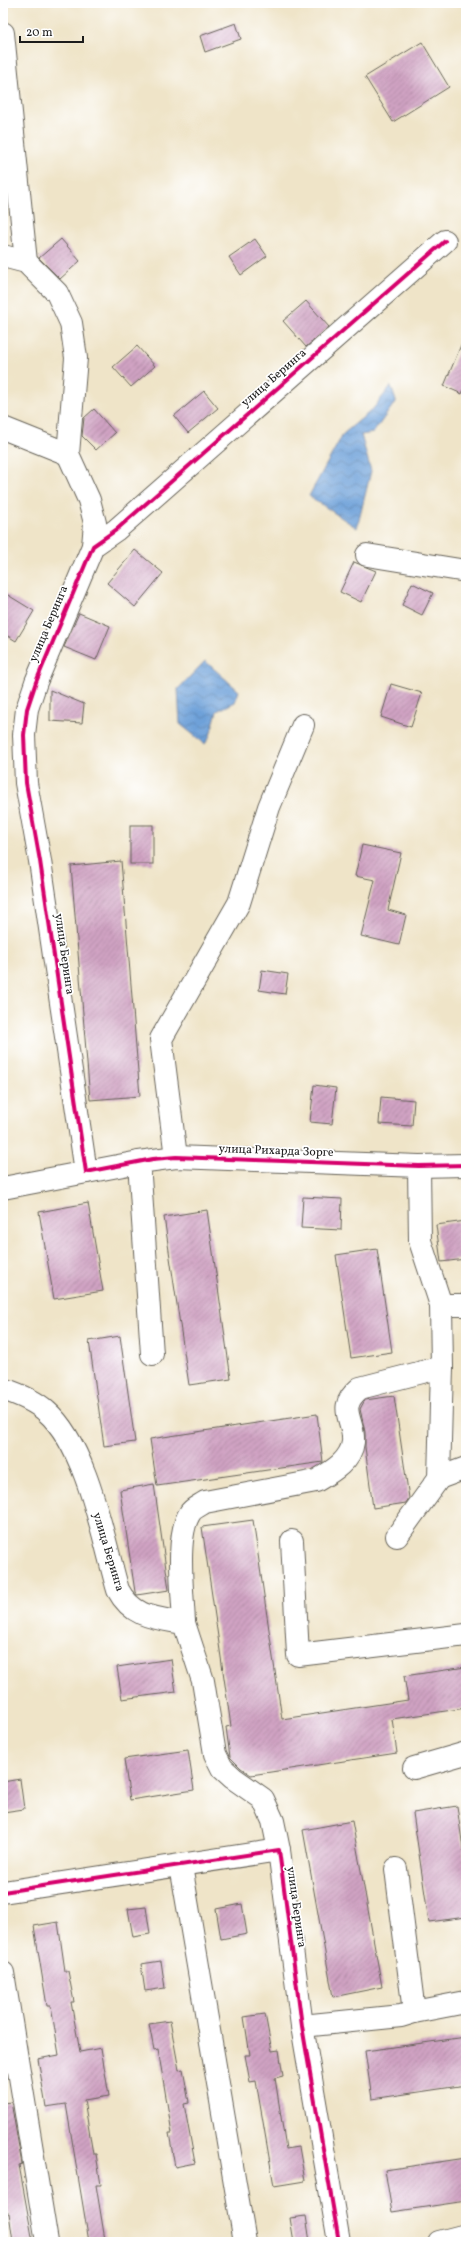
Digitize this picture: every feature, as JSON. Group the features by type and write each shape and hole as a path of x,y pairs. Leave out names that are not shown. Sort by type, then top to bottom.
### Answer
{"street":[{"path":"3,33 26,262"},
{"name":"улица Беринга","path":"86,1172 40,861 26,782 24,735 27,709 36,682 94,546 116,530 445,241"},
{"path":"3,256 26,262 57,293 71,323 76,358 68,454 89,500 95,523 94,546"},
{"path":"3,428 68,454"},
{"path":"367,554 466,571"},
{"path":"176,1157 161,1039 239,903 269,807 303,725"},
{"name":"улица Рихарда Зорге","path":"3,1188 139,1162 176,1157 419,1166 466,1165"},
{"path":"139,1162 152,1354"},
{"path":"419,1166 420,1241 441,1305 442,1367 439,1478"},
{"path":"441,1305 466,1305"},
{"path":"184,1623 183,1526 191,1511 205,1502 316,1481 333,1472 345,1459 353,1442 347,1411 353,1394 360,1388 442,1367"},
{"name":"улица Беринга","path":"3,1389 22,1395 46,1411 68,1436 79,1457 118,1590 124,1602 135,1611 148,1617 184,1623 203,1681 215,1754 222,1768 233,1778 263,1799 273,1821 279,1850 302,2026 339,2242"},
{"path":"397,1536 439,1478 466,1468"},
{"path":"292,1541 298,1655 466,1635"},
{"path":"414,1768 466,1753"},
{"path":"3,1892 279,1850"},
{"path":"181,1866 245,2242"},
{"path":"396,1869 414,2012"},
{"path":"3,1973 46,2242"},
{"path":"302,2026 401,2016 466,2002"},
{"path":"439,2242 466,2234"}],"water":[{"path":"391,386 396,401 373,433 361,435 371,471 357,528 309,496 343,434 373,409"},
{"path":"205,661 239,691 235,702 217,711 210,736 205,744 180,724 178,689"}],"building":[{"path":"236,23 241,39 205,52 200,36"},
{"path":"422,42 449,87 393,122 365,77"},
{"path":"61,239 80,261 60,279 39,258"},
{"path":"255,239 267,256 241,275 229,257"},
{"path":"306,301 329,327 306,347 283,321"},
{"path":"466,333 466,384 462,394 444,386"},
{"path":"137,346 155,366 131,387 113,367"},
{"path":"204,391 218,408 188,433 174,416"},
{"path":"94,409 115,433 96,450 82,436 84,418"},
{"path":"135,550 163,573 135,607 107,583"},
{"path":"354,562 376,571 361,602 340,592"},
{"path":"412,583 433,593 422,615 402,605"},
{"path":"3,592 34,611 16,641 3,633"},
{"path":"79,613 110,626 96,660 64,647"},
{"path":"391,684 422,693 411,727 381,717"},
{"path":"50,690 84,704 82,723 50,721"},
{"path":"130,825 153,825 153,864 130,864"},
{"path":"362,845 401,853 388,910 406,915 399,945 361,936 375,880 355,876"},
{"path":"121,861 140,1096 90,1100 71,866"},
{"path":"262,970 288,974 285,994 259,990"},
{"path":"314,1085 336,1088 332,1124 310,1122"},
{"path":"381,1097 414,1100 412,1126 379,1124"},
{"path":"303,1197 342,1199 341,1230 301,1228"},
{"path":"88,1203 103,1291 54,1299 39,1212"},
{"path":"207,1210 231,1379 189,1385 164,1217"},
{"path":"466,1221 466,1259 441,1262 436,1225"},
{"path":"377,1249 392,1352 351,1358 336,1255"},
{"path":"120,1336 135,1442 104,1446 89,1341"},
{"path":"394,1396 409,1498 406,1503 373,1508 365,1447 365,1432 360,1409 365,1400"},
{"path":"317,1414 323,1462 157,1486 150,1439"},
{"path":"154,1484 169,1590 137,1595 135,1592 120,1490"},
{"path":"253,1520 282,1719 408,1700 404,1676 466,1667 466,1708 392,1719 397,1753 251,1775 241,1768 230,1757 226,1727 231,1726 202,1527"},
{"path":"171,1659 176,1692 122,1699 117,1667"},
{"path":"188,1750 194,1790 130,1800 124,1759"},
{"path":"20,1779 24,1809 3,1812 3,1782"},
{"path":"457,1806 466,1870 466,1917 429,1922 413,1813"},
{"path":"352,1821 382,1987 333,1997 303,1830"},
{"path":"242,1904 247,1934 221,1939 216,1909"},
{"path":"146,1907 150,1934 133,1937 128,1909"},
{"path":"58,1922 65,1971 68,1971 74,2002 71,2002 80,2052 101,2048 109,2096 84,2100 93,2154 96,2154 101,2185 96,2185 105,2240 95,2242 89,2242 66,2104 46,2107 38,2059 59,2055 51,2006 47,2006 34,1926"},
{"path":"161,1961 165,1988 145,1991 141,1964"},
{"path":"265,2014 272,2051 279,2050 283,2076 275,2078 286,2149 299,2147 305,2181 274,2186 256,2081 250,2082 245,2055 250,2055 244,2017"},
{"path":"170,2021 179,2070 183,2069 189,2103 184,2104 195,2163 175,2167 169,2133 172,2133 158,2049 154,2050 149,2024"},
{"path":"466,2037 466,2085 372,2099 365,2051"},
{"path":"11,2102 22,2164 19,2165 33,2242 13,2242 9,2213 3,2214 3,2103"},
{"path":"466,2158 466,2201 392,2212 385,2170"},
{"path":"306,2216 310,2242 294,2242 290,2218"}],"cycle path":[{"path":"445,241 116,530 93,546 36,682 27,709 24,735 26,783 40,861 86,1172 153,1159 176,1157 419,1166 466,1165"},
{"path":"3,1892 279,1850 302,2026 339,2242"}]}
